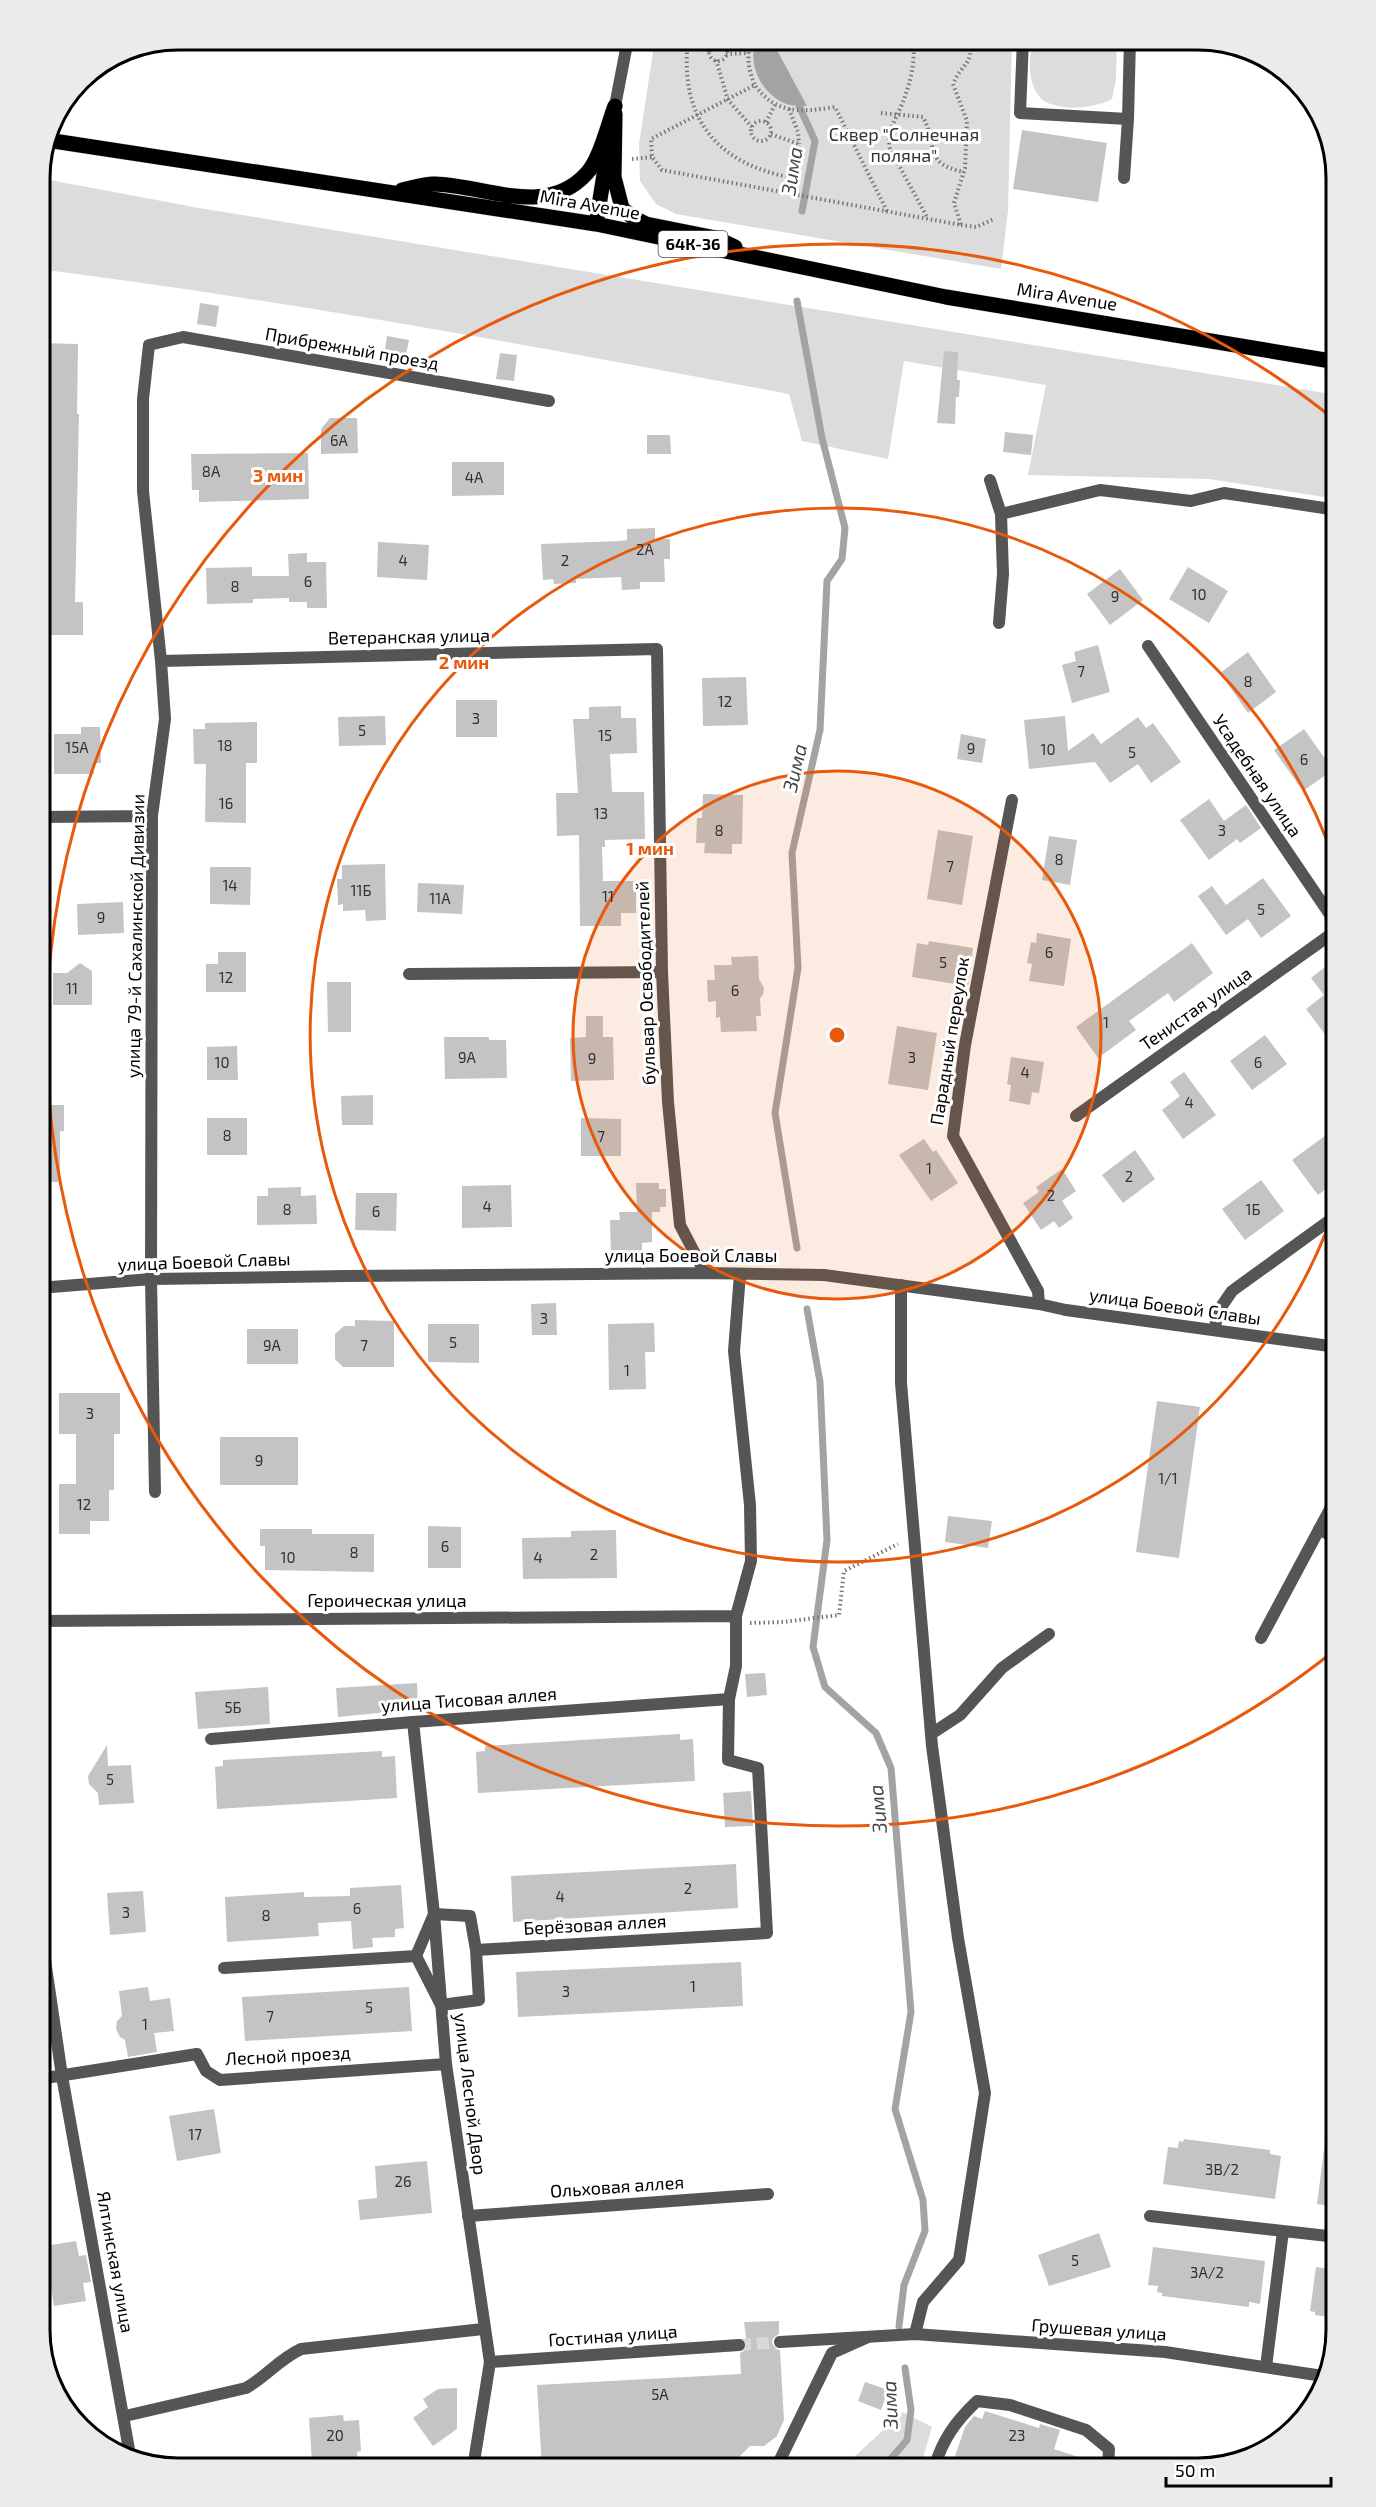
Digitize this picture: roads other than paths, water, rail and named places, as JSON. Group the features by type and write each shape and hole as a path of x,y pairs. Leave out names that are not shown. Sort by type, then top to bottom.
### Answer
{"main road":[{"path":"388,192 433,184 535,199 554,194 572,186 588,173 615,106"},
{"path":"596,224 615,106"},
{"path":"615,106 614,177 622,208 632,217 646,224 716,238 756,257"},
{"name":"Mira Avenue","path":"55,141 596,224 946,297 1326,360"}],"street":[{"path":"615,106 625,50"},
{"path":"1023,50 1020,113 1128,119"},
{"path":"1124,178 1130,50"},
{"name":"Прибрежный проезд","path":"149,345 183,337 549,401"},
{"name":"улица 79-й Сахалинской Дивизии","path":"149,345 143,399 143,491 165,719 152,816 152,1279 155,1492"},
{"path":"990,480 1000,514 1003,574 999,623"},
{"path":"1000,514 1100,490 1191,501 1224,493 1326,508"},
{"name":"Усадебная улица","path":"1148,646 1326,909"},
{"name":"Ветеранская улица","path":"161,661 657,649"},
{"name":"бульвар Освободителей","path":"657,649 662,972 668,1102 680,1225 705,1273"},
{"name":"Парадный переулок","path":"1012,800 965,1045 953,1136 1038,1291 1039,1304"},
{"path":"50,817 152,816"},
{"name":"Тенистая улица","path":"1076,1116 1326,938"},
{"path":"409,974 662,972"},
{"path":"1215,1329 1217,1313 1232,1291 1326,1223"},
{"name":"улица Боевой Славы","path":"50,1287 152,1279 705,1273 824,1275 1326,1345"},
{"path":"729,1699 736,1666 736,1620 751,1561 750,1505 734,1351 740,1274"},
{"path":"901,1285 901,1383 931,1734 958,1938 985,2093 959,2259 923,2302 915,2334"},
{"path":"1261,1638 1326,1516"},
{"path":"1319,1529 1326,1533"},
{"name":"Героическая улица","path":"50,1621 736,1620"},
{"path":"931,1734 960,1715 1002,1668 1048,1634"},
{"name":"улица Тисовая аллея","path":"211,1739 729,1699"},
{"name":"Берёзовая аллея","path":"476,1950 767,1933 758,1768 728,1760 729,1699"},
{"name":"улица Лесной Двор","path":"413,1722 434,1914 446,2064 483,2329 490,2362 475,2457"},
{"path":"434,1914 470,1916 476,1950 479,2000 441,2006 416,1956 434,1914"},
{"path":"224,1968 416,1956"},
{"name":"Ялтинская улица","path":"50,1994 62,2076 129,2448"},
{"name":"Лесной проезд","path":"50,2078 197,2054 206,2072 220,2080 446,2064"},
{"name":"Ольховая аллея","path":"468,2216 768,2194"},
{"path":"1150,2216 1326,2235"},
{"path":"1266,2367 1283,2231"},
{"path":"125,2416 246,2388 261,2379 281,2359 301,2349 483,2329"},
{"name":"Грушевая улица","path":"871,2335 915,2334 1165,2352 1318,2375"},
{"path":"780,2342 871,2335"},
{"path":"781,2458 832,2353 871,2335"},
{"name":"Гостиная улица","path":"490,2362 739,2345"},
{"path":"937,2458 942,2444 961,2416 977,2401 1010,2405 1086,2430 1109,2449 1109,2458"}],"waterway":[{"name":"Зима","path":"796,99 815,141 802,211"},
{"name":"Зима","path":"797,301 822,438 845,528 842,559 827,581 820,730 792,853 798,968 775,1113 797,1248"},
{"name":"Зима","path":"807,1309 820,1382 827,1540 813,1647 825,1687 876,1733 891,1768 911,2012 895,2109 923,2200 925,2231 904,2285 899,2326"},
{"name":"Зима","path":"892,2458 907,2440 911,2410 905,2368"}],"tunnel":[{"path":"739,2345 780,2342"}],"park label":[{"name":"Сквер \"Солнечная поляна\"","path":"904,145"}]}
